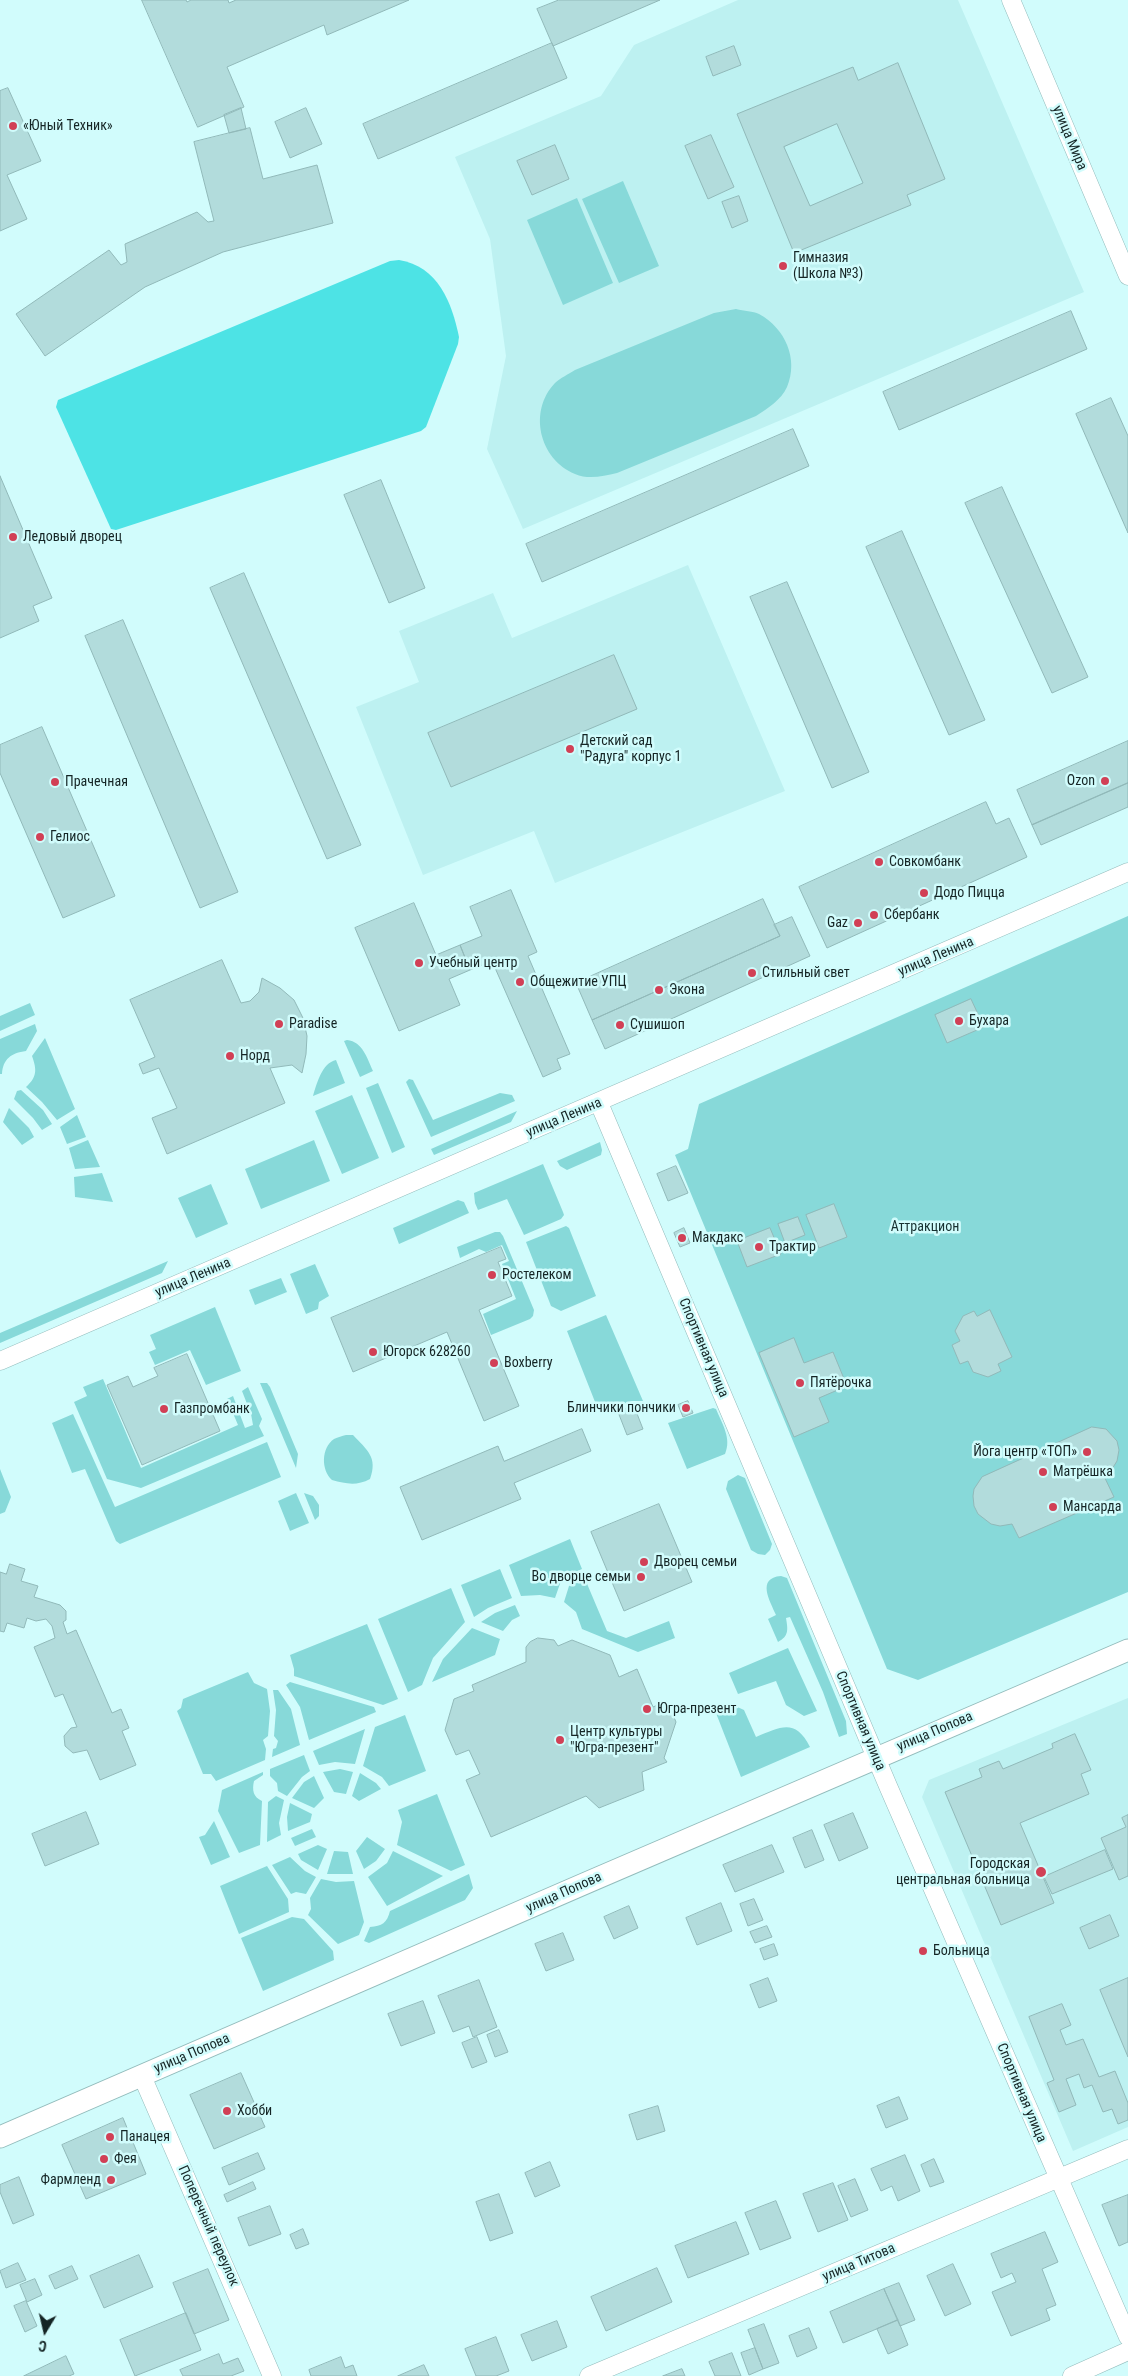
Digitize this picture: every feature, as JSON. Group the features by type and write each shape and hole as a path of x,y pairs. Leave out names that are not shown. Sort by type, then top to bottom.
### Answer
{"street":[{"name":"улица Мира","path":"1010,0 1128,276"},
{"name":"улица Ленина","path":"0,1361 599,1103 1128,872"},
{"name":"Спортивная улица","path":"599,1103 875,1757 1128,2337"},
{"name":"улица Попова","path":"0,2137 875,1757 1128,1650"},
{"name":"Поперечный переулок","path":"142,2076 272,2376"},
{"name":"улица Титова","path":"589,2376 1128,2149"},
{"path":"1072,2376 1128,2351"}],"shaded area":[{"name":"Гимназия (Школа №3)","path":"738,0 958,0 1084,292 523,529 487,449 506,356 490,239 455,157 601,96 634,45"},
{"path":"399,260 424,270 441,288 452,311 459,337 426,427 421,431 116,530 111,529 56,407 58,400 390,261"},
{"name":"Детский сад \"Радуга\" корпус 1","path":"688,565 785,791 555,883 534,831 423,875 356,707 419,682 399,631 493,593 512,638"},
{"name":"Городская центральная больница","path":"1128,1698 1128,2127 1073,2151 922,1797 929,1780"}],"green space":[{"path":"623,181 659,266 619,283 582,199"},
{"path":"577,198 613,283 563,305 527,220"},
{"path":"736,309 757,313 768,320 776,327 787,345 790,355 790,376 787,387 774,403 756,416 617,473 596,477 580,476 563,467 553,457 541,433 540,420 547,394 557,381 575,370 714,313"},
{"name":"Аттракцион","path":"1128,916 1128,1592 918,1680 887,1669 675,1155 688,1149 699,1104"},
{"path":"30,1003 35,1015 0,1031 0,1016"},
{"path":"35,1024 37,1031 26,1051 12,1055 4,1064 2,1074 0,1074 0,1039"},
{"path":"45,1038 75,1109 57,1120 26,1087 35,1073 32,1056"},
{"path":"347,1040 361,1047 373,1071 360,1077 344,1041"},
{"path":"336,1060 345,1083 313,1096 324,1069"},
{"path":"409,1079 413,1080 433,1120 500,1093 512,1095 515,1101 431,1137 406,1082"},
{"path":"378,1083 405,1147 392,1153 366,1088"},
{"path":"21,1090 43,1110 52,1124 42,1130 14,1099 17,1091"},
{"path":"352,1095 379,1158 342,1174 315,1111"},
{"path":"9,1108 29,1128 34,1137 22,1145 3,1122"},
{"path":"517,1111 511,1122 434,1155 431,1149"},
{"path":"77,1115 86,1137 67,1144 60,1127"},
{"path":"88,1140 100,1167 75,1169 69,1148"},
{"path":"314,1140 330,1181 261,1209 245,1169"},
{"path":"600,1142 601,1155 567,1170 560,1166 557,1161"},
{"path":"543,1164 564,1215 561,1219 524,1235 507,1199 478,1210 474,1193"},
{"path":"102,1173 113,1202 75,1197 74,1177"},
{"path":"211,1184 228,1224 196,1238 178,1198"},
{"path":"458,1200 464,1202 469,1213 399,1244 393,1228"},
{"path":"566,1226 569,1228 596,1296 561,1311 551,1306 526,1242"},
{"path":"495,1232 500,1232 503,1236 534,1310 533,1316 530,1319 491,1335 483,1314 516,1299 502,1264 509,1261 502,1245 486,1252 479,1249 460,1258 457,1247"},
{"path":"168,1261 162,1273 0,1343 0,1333"},
{"path":"315,1264 329,1296 319,1302 318,1309 306,1314 290,1274"},
{"path":"281,1278 287,1292 255,1305 249,1290"},
{"path":"215,1307 241,1371 206,1385 190,1350 155,1365 149,1352 156,1349 150,1335"},
{"path":"606,1315 643,1401 632,1401 599,1412 567,1331"},
{"path":"103,1379 141,1468 238,1425 227,1399 233,1396 245,1428 253,1425 242,1391 248,1387 262,1419 259,1426 264,1436 141,1488 107,1479 74,1402 87,1396 83,1387"},
{"path":"260,1383 267,1383 270,1387 298,1454 296,1468"},
{"path":"713,1408 716,1409 727,1437 725,1454 687,1469 668,1423"},
{"path":"73,1414 115,1507 267,1442 281,1477 120,1544 116,1541 85,1469 72,1473 52,1423"},
{"path":"353,1435 363,1445 372,1459 373,1465 370,1479 361,1483 332,1480 328,1476 324,1465 325,1453 330,1443 334,1439"},
{"path":"0,1469 11,1497 5,1512 0,1514"},
{"path":"738,1475 745,1478 772,1544 770,1550 765,1555 751,1550 726,1489 728,1481"},
{"path":"296,1493 309,1523 290,1531 278,1501"},
{"path":"304,1493 313,1496 319,1505 319,1516 315,1520"},
{"path":"570,1539 582,1569 562,1578 555,1598 540,1595 521,1596 509,1565"},
{"path":"500,1569 512,1598 488,1608 474,1617 461,1585"},
{"path":"781,1576 787,1578 846,1721 847,1734 839,1737 823,1692 790,1617 786,1618 786,1635 778,1642 768,1619 776,1615 768,1597 767,1586 773,1578"},
{"path":"585,1579 607,1631 626,1638 669,1621 675,1638 638,1652 582,1629 576,1612 564,1602 569,1586"},
{"path":"451,1588 465,1622 433,1658 422,1685 408,1692 378,1619"},
{"path":"515,1605 520,1616 512,1620 503,1631 481,1622 495,1613"},
{"path":"367,1624 398,1699 383,1705 294,1676 290,1655"},
{"path":"472,1628 500,1639 495,1655 432,1682 443,1659"},
{"path":"788,1648 817,1711 804,1716 786,1705 776,1681 738,1694 729,1673"},
{"path":"248,1672 254,1683 267,1689 270,1711 268,1736 263,1740 266,1749 265,1760 216,1781 211,1774 203,1774 177,1711 181,1708 183,1699"},
{"path":"290,1682 374,1707 376,1712 309,1740 300,1707 286,1685"},
{"path":"273,1690 278,1690 291,1709 300,1745 272,1757 273,1749 276,1748 278,1741 274,1736 276,1710"},
{"path":"717,1704 733,1705 744,1710 756,1737 780,1728 793,1728 799,1732 810,1747 741,1777 714,1708"},
{"path":"405,1715 426,1771 389,1786 382,1777 363,1766 375,1727"},
{"path":"365,1729 355,1764 335,1762 319,1765 313,1751"},
{"path":"304,1755 310,1771 302,1777 287,1796 278,1791 277,1783 270,1776 270,1769"},
{"path":"340,1769 353,1772 346,1794 334,1792 323,1772"},
{"path":"263,1772 263,1775 254,1781 253,1787 255,1795 262,1801 260,1845 239,1853 218,1811 222,1790"},
{"path":"360,1773 376,1783 381,1789 359,1801 352,1796"},
{"path":"314,1776 324,1798 314,1808 292,1798 304,1782"},
{"path":"437,1794 465,1865 451,1871 397,1845 402,1822 398,1810"},
{"path":"276,1796 284,1800 279,1823 281,1835 267,1842 268,1802"},
{"path":"290,1803 312,1814 310,1822 288,1831 287,1817"},
{"path":"214,1821 230,1857 211,1865 199,1837 205,1835"},
{"path":"312,1829 316,1837 295,1846 291,1838"},
{"path":"367,1837 385,1849 376,1861 364,1869 356,1851"},
{"path":"318,1845 327,1849 318,1870 301,1860 298,1854"},
{"path":"334,1851 348,1852 353,1874 327,1874"},
{"path":"393,1851 443,1876 387,1906 368,1877 387,1863"},
{"path":"290,1857 305,1871 316,1877 306,1894 296,1892 291,1894 272,1865"},
{"path":"267,1866 288,1899 289,1912 239,1934 220,1886"},
{"path":"469,1874 473,1888 465,1900 369,1943 364,1941 370,1927 383,1923 390,1911"},
{"path":"321,1879 336,1882 354,1881 364,1922 359,1935 338,1944 308,1915 311,1909 310,1898"},
{"path":"292,1917 304,1919 333,1951 334,1960 263,1991 241,1938"}],"building":[{"path":"142,0 186,0 187,2 191,0 228,0 229,3 236,0 409,0 327,35 324,25 227,67 244,107 198,127"},
{"path":"559,0 660,0 553,46 537,9"},
{"path":"552,43 567,78 378,159 363,124"},
{"path":"734,46 741,65 713,76 706,57"},
{"path":"898,63 945,179 907,195 911,205 794,253 737,114 853,67 858,80","holes":["837,124 863,183 810,206 784,147"]},
{"name":"«Юный Техник»","path":"8,88 41,161 7,175 27,219 0,231 0,91"},
{"path":"241,108 246,129 229,133 224,115"},
{"path":"306,108 322,144 290,158 275,122"},
{"path":"250,128 263,179 317,165 333,223 223,252 145,287 45,356 16,314 109,250 121,265 127,262 125,244 197,212 208,222 214,221 194,142"},
{"path":"711,135 734,187 708,199 685,146"},
{"path":"555,145 569,179 532,195 517,161"},
{"path":"739,196 748,221 732,228 722,202"},
{"path":"1071,311 1087,349 899,430 883,392"},
{"path":"1111,398 1128,436 1128,533 1076,414"},
{"path":"793,429 809,466 542,582 526,544"},
{"name":"Ледовый дворец","path":"0,476 52,598 33,606 39,621 0,638"},
{"path":"381,480 425,588 389,603 344,495"},
{"path":"1002,487 1088,677 1052,693 965,503"},
{"path":"902,531 985,720 949,735 866,547"},
{"path":"244,573 361,845 327,859 210,588"},
{"path":"787,582 869,772 832,788 750,597"},
{"path":"123,620 238,892 200,908 85,636"},
{"path":"614,655 637,709 451,787 428,733"},
{"path":"42,727 115,896 63,918 0,773 0,745"},
{"path":"1128,741 1128,783 1032,825 1017,790"},
{"path":"1128,783 1128,807 1041,845 1032,825"},
{"path":"986,802 996,824 1009,818 1027,857 827,948 799,887"},
{"name":"Общежитие УПЦ","path":"511,890 537,952 528,956 570,1054 557,1059 561,1069 543,1077 492,961 470,970 460,945 482,936 470,907"},
{"path":"763,899 780,936 592,1020 576,983"},
{"name":"Учебный центр","path":"414,903 436,955 460,945 470,970 449,979 460,1005 399,1031 355,928"},
{"path":"792,917 810,956 605,1049 592,1020 780,936 774,925"},
{"name":"Норд","path":"222,960 241,1003 250,1001 259,992 262,978 280,988 294,1000 303,1018 307,1036 302,1073 292,1065 270,1068 285,1103 167,1154 152,1118 177,1108 159,1068 143,1074 139,1064 155,1057 130,1000"},
{"name":"Бухара","path":"971,999 984,1027 947,1043 935,1015"},
{"path":"676,1166 688,1193 668,1201 657,1174"},
{"path":"834,1204 847,1237 819,1248 806,1215"},
{"path":"798,1217 805,1235 785,1243 778,1224"},
{"name":"Макдакс","path":"684,1228 690,1243 680,1247 674,1233"},
{"name":"Трактир","path":"770,1228 781,1254 747,1267 737,1241"},
{"name":"Югорск 628260","path":"501,1247 506,1259 498,1262 512,1296 479,1310 519,1406 484,1421 447,1332 353,1372 331,1318"},
{"path":"990,1310 1012,1357 998,1364 1001,1371 988,1377 973,1372 968,1361 960,1364 952,1345 960,1341 955,1331 963,1316 974,1311 977,1316"},
{"path":"794,1338 804,1363 833,1352 847,1386 819,1398 829,1422 794,1437 759,1353"},
{"name":"Газпромбанк","path":"187,1354 220,1431 142,1465 107,1385 128,1376 133,1387 158,1376 154,1368"},
{"path":"688,1401 693,1413 683,1417 678,1405"},
{"path":"634,1406 643,1429 627,1435 618,1412"},
{"path":"1092,1427 1106,1429 1117,1441 1119,1450 1117,1461 1112,1469 1103,1474 1114,1497 1019,1538 1012,1524 1000,1526 991,1524 978,1514 974,1506 973,1496 974,1489 982,1477"},
{"path":"582,1429 591,1451 514,1483 521,1499 422,1540 400,1487 498,1446 504,1461"},
{"name":"Дворец семьи","path":"659,1504 692,1582 624,1611 591,1532"},
{"path":"10,1564 25,1569 21,1581 38,1586 34,1597 60,1605 66,1611 66,1620 63,1622 67,1634 76,1630 112,1713 121,1709 129,1728 122,1731 136,1765 100,1780 87,1750 73,1753 65,1746 64,1736 71,1728 77,1727 63,1694 55,1697 34,1647 55,1638 52,1626 46,1619 36,1621 27,1618 24,1628 7,1623 4,1632 0,1631 0,1572 6,1574"},
{"name":"Центр культуры \"Югра-презент\"","path":"538,1638 554,1640 558,1646 572,1640 610,1655 619,1677 637,1669 653,1707 667,1701 676,1722 664,1758 667,1762 642,1772 644,1790 599,1808 586,1796 491,1837 466,1780 480,1774 469,1750 456,1755 445,1730 454,1699 474,1691 472,1685 526,1662 526,1647 530,1642"},
{"path":"1075,1734 1091,1770 1081,1774 1089,1794 1020,1823 1054,1903 1001,1925 945,1792 982,1777 979,1769 999,1761 1003,1769 1053,1748 1052,1744"},
{"path":"86,1812 99,1844 45,1866 32,1834"},
{"path":"853,1813 868,1848 839,1861 824,1825"},
{"path":"1128,1815 1128,1876 1119,1880 1101,1838 1126,1827 1122,1818"},
{"path":"812,1830 824,1860 805,1868 793,1838"},
{"path":"772,1845 784,1872 735,1892 723,1865"},
{"path":"1105,1850 1113,1869 1052,1894 1044,1877"},
{"path":"754,1899 763,1920 748,1926 740,1904"},
{"path":"721,1903 732,1931 697,1945 686,1918"},
{"path":"629,1906 638,1928 614,1939 604,1917"},
{"path":"1110,1915 1119,1936 1089,1949 1080,1928"},
{"path":"767,1926 772,1937 755,1943 750,1932"},
{"path":"563,1933 574,1960 546,1971 535,1944"},
{"path":"774,1944 778,1955 764,1960 760,1949"},
{"path":"768,1978 777,2001 759,2008 750,1985"},
{"path":"1128,1978 1128,2057 1100,1990"},
{"path":"479,1980 497,2027 473,2037 469,2026 453,2032 438,1996"},
{"path":"423,2001 435,2033 401,2046 388,2014"},
{"path":"1062,2004 1071,2025 1060,2030 1066,2045 1083,2039 1099,2077 1115,2071 1128,2103 1128,2120 1118,2124 1112,2109 1103,2112 1092,2085 1084,2088 1079,2074 1066,2079 1076,2105 1059,2112 1047,2083 1054,2080 1029,2017"},
{"path":"499,2030 508,2052 495,2057 487,2035"},
{"path":"477,2037 487,2062 472,2068 462,2043"},
{"name":"Хобби","path":"241,2073 265,2127 214,2149 190,2095"},
{"path":"899,2097 908,2119 886,2128 877,2106"},
{"path":"658,2106 665,2131 637,2140 629,2115"},
{"name":"Фея","path":"123,2118 146,2174 86,2199 62,2145"},
{"path":"258,2153 265,2169 229,2185 222,2168"},
{"path":"905,2155 920,2191 898,2201 892,2186 881,2191 871,2169"},
{"path":"934,2159 944,2182 930,2187 921,2165"},
{"path":"550,2162 560,2186 535,2197 525,2173"},
{"path":"19,2177 34,2215 13,2224 0,2192 0,2185"},
{"path":"855,2179 868,2210 851,2217 838,2186"},
{"path":"253,2182 256,2189 227,2202 224,2195"},
{"path":"833,2183 848,2220 818,2232 803,2194"},
{"path":"499,2194 513,2233 490,2241 476,2202"},
{"path":"1128,2195 1128,2242 1119,2246 1102,2205"},
{"path":"776,2201 791,2238 760,2250 745,2213"},
{"path":"270,2206 281,2234 249,2246 238,2218"},
{"path":"736,2222 749,2254 688,2278 675,2246"},
{"path":"303,2229 309,2244 296,2249 290,2235"},
{"path":"1045,2232 1058,2262 1042,2269 1056,2305 1046,2309 1050,2320 1011,2336 992,2292 1016,2282 1012,2273 1001,2278 991,2254"},
{"path":"139,2255 153,2287 104,2308 90,2276"},
{"path":"18,2263 26,2280 6,2288 0,2271"},
{"path":"953,2264 971,2304 945,2316 927,2276"},
{"path":"72,2266 78,2279 55,2289 49,2276"},
{"path":"657,2268 672,2302 606,2331 591,2297"},
{"path":"208,2269 229,2320 194,2334 173,2283"},
{"path":"35,2279 42,2295 27,2302 20,2285"},
{"path":"899,2283 915,2320 900,2326 884,2289"},
{"path":"884,2289 898,2320 843,2343 830,2312"},
{"path":"26,2301 37,2326 25,2332 14,2306"},
{"path":"186,2313 201,2350 135,2376 120,2340"},
{"path":"898,2320 908,2345 888,2354 877,2329"},
{"path":"557,2321 567,2347 532,2361 521,2335"},
{"path":"764,2324 779,2363 763,2369 748,2330"},
{"path":"809,2328 817,2348 797,2357 789,2336"},
{"path":"496,2337 509,2371 496,2376 476,2376 465,2349"},
{"path":"755,2348 763,2369 749,2375 741,2353"},
{"path":"732,2353 741,2376 715,2376 709,2362"},
{"path":"219,2354 223,2364 238,2358 244,2371 231,2376 183,2376 180,2370"},
{"path":"66,2356 74,2374 69,2376 24,2376"},
{"path":"341,2357 345,2368 353,2365 357,2376 311,2376 309,2370"},
{"path":"424,2365 429,2376 398,2376"},
{"path":"682,2369 685,2376 663,2376"}],"place":[{"name":"«Юный Техник»","path":"13,126"},
{"name":"Гимназия (Школа №3)","path":"783,266"},
{"name":"Ледовый дворец","path":"13,537"},
{"name":"Детский сад \"Радуга\" корпус 1","path":"570,749"},
{"name":"Ozon","path":"1105,781"},
{"name":"Прачечная","path":"55,782"},
{"name":"Гелиос","path":"40,837"},
{"name":"Совкомбанк","path":"879,862"},
{"name":"Додо Пицца","path":"924,893"},
{"name":"Сбербанк","path":"874,915"},
{"name":"Gaz","path":"858,923"},
{"name":"Учебный центр","path":"419,963"},
{"name":"Стильный свет","path":"752,973"},
{"name":"Общежитие УПЦ","path":"520,982"},
{"name":"Экона","path":"659,990"},
{"name":"Бухара","path":"959,1021"},
{"name":"Paradise","path":"279,1024"},
{"name":"Сушишоп","path":"620,1025"},
{"name":"Норд","path":"230,1056"},
{"name":"Макдакс","path":"682,1238"},
{"name":"Трактир","path":"759,1247"},
{"name":"Ростелеком","path":"492,1275"},
{"name":"Югорск 628260","path":"373,1352"},
{"name":"Boxberry","path":"494,1363"},
{"name":"Пятёрочка","path":"800,1383"},
{"name":"Блинчики пончики","path":"686,1408"},
{"name":"Газпромбанк","path":"164,1409"},
{"name":"Йога центр «ТОП»","path":"1087,1452"},
{"name":"Матрёшка","path":"1043,1472"},
{"name":"Мансарда","path":"1053,1507"},
{"name":"Дворец семьи","path":"644,1562"},
{"name":"Во дворце семьи","path":"641,1577"},
{"name":"Югра-презент","path":"647,1709"},
{"name":"Центр культуры \"Югра-презент\"","path":"560,1740"},
{"name":"Городская центральная больница","path":"1041,1872"},
{"name":"Больница","path":"923,1951"},
{"name":"Хобби","path":"227,2111"},
{"name":"Панацея","path":"110,2137"},
{"name":"Фея","path":"104,2159"},
{"name":"Фармленд","path":"111,2180"}]}
